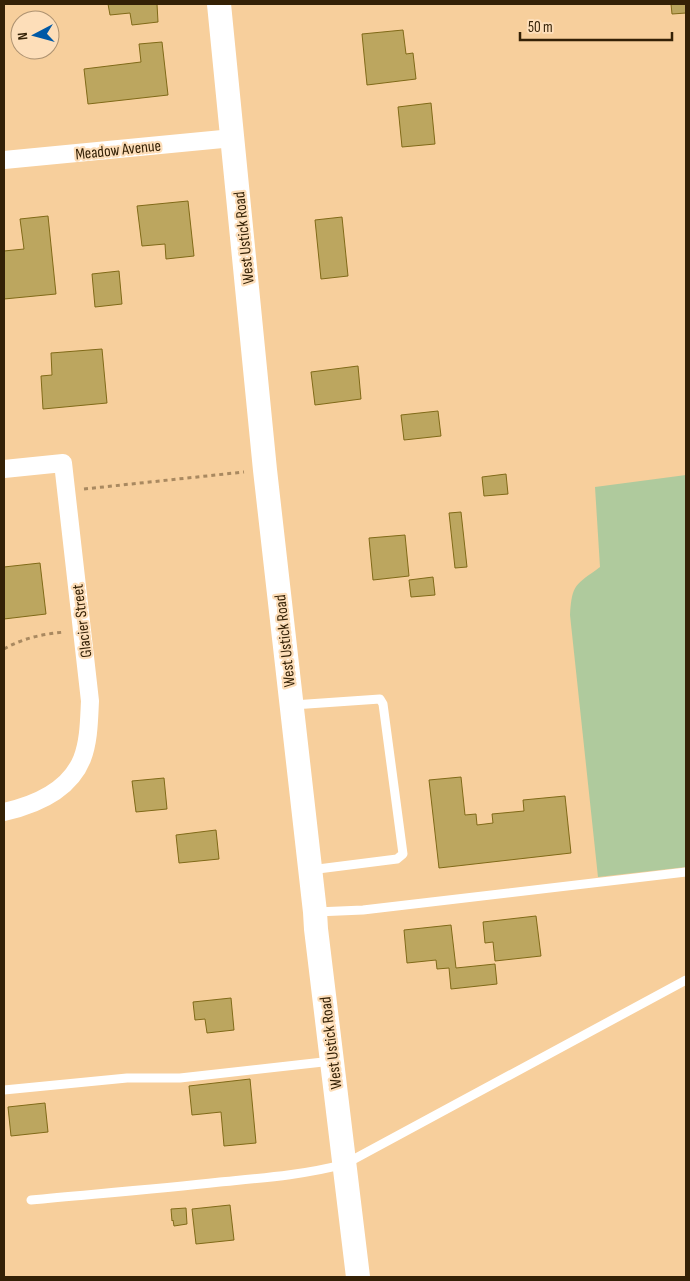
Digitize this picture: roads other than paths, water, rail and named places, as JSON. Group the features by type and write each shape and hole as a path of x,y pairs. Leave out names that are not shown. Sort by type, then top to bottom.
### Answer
{"main road":[{"name":"West Ustick Road","path":"219,4 266,470 316,929 358,1277"}],"street":[{"name":"Meadow Avenue","path":"4,160 233,138"},
{"name":"Glacier Street","path":"4,469 63,463 90,701 89,731 82,759 72,776 56,792 37,802 4,812"}],"lane":[{"path":"292,705 380,699 403,854 397,859 310,870"},
{"path":"315,912 373,909 686,872"},
{"path":"31,1200 278,1176 320,1170 344,1164 686,980"},
{"path":"4,1090 127,1078 180,1078 332,1061"}]}
